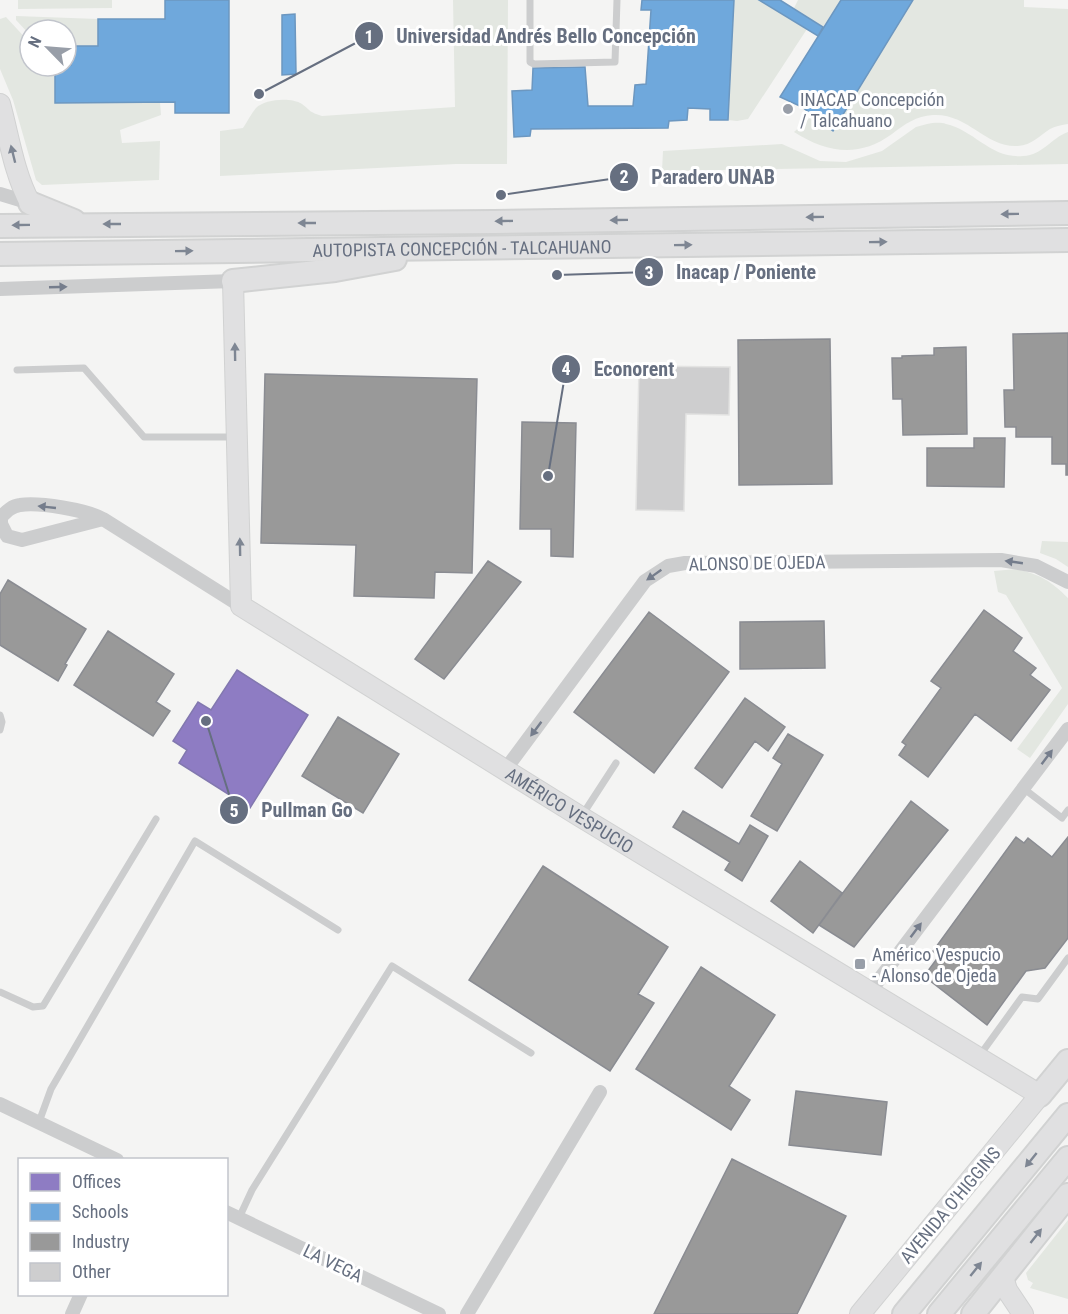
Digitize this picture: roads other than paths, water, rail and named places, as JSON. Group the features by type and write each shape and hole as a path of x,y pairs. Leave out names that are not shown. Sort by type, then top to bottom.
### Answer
{"main road":[{"path":"30,203 84,225"},
{"name":"AUTOPISTA CONCEPCIÓN - TALCAHUANO","path":"0,226 494,222 1068,213"},
{"name":"AUTOPISTA CONCEPCIÓN - TALCAHUANO","path":"0,254 1068,240"},
{"path":"233,281 335,270 445,248"},
{"path":"1040,1095 1068,1061"},
{"name":"AVENIDA O'HIGGINS","path":"904,1314 1068,1115"},
{"path":"939,1314 1068,1158"},
{"path":"973,1314 1068,1195"}],"street":[{"path":"0,104 18,174 30,203"},
{"path":"0,194 30,203"},
{"path":"0,289 233,281 241,606"},
{"name":"AMÉRICO VESPUCIO","path":"104,519 22,540 8,536 1,524 1,517 7,507 22,504 81,510 104,519 581,818 1040,1095"},
{"name":"ALONSO DE OJEDA","path":"505,770 645,581 668,566 685,563 1001,560 1036,566 1068,582"},
{"path":"869,993 1068,729"},
{"path":"467,1314 600,1092"},
{"name":"AVENIDA O'HIGGINS","path":"860,1314 1040,1095"},
{"path":"0,1104 113,1158"},
{"name":"LA VEGA","path":"233,1215 439,1314"},
{"path":"1003,1277 1007,1290 1023,1314"},
{"path":"72,1314 80,1296"}],"lane":[{"path":"530,0 530,62 534,64 615,62 617,0"},
{"path":"17,370 84,368 144,437 237,437"},
{"path":"0,715 2,722 0,730"},
{"path":"581,818 616,763"},
{"path":"1023,788 1062,818 1068,810"},
{"path":"0,992 33,1007 43,1006 156,819"},
{"path":"39,1122 51,1089 195,841 338,930"},
{"path":"978,1059 1022,997 1038,999 1068,958"},
{"path":"233,1215 252,1190 392,966 531,1053"}],"place":[{"name":"Universidad Andrés Bello Concepción","path":"259,94"},
{"name":"INACAP Concepción / Talcahuano","path":"788,109"},
{"name":"Paradero UNAB","path":"501,195"},
{"name":"Inacap / Poniente","path":"557,275"},
{"name":"Econorent","path":"548,476"},
{"name":"Pullman Go","path":"206,721"},
{"name":"Américo Vespucio - Alonso de Ojeda","path":"860,964"}]}
